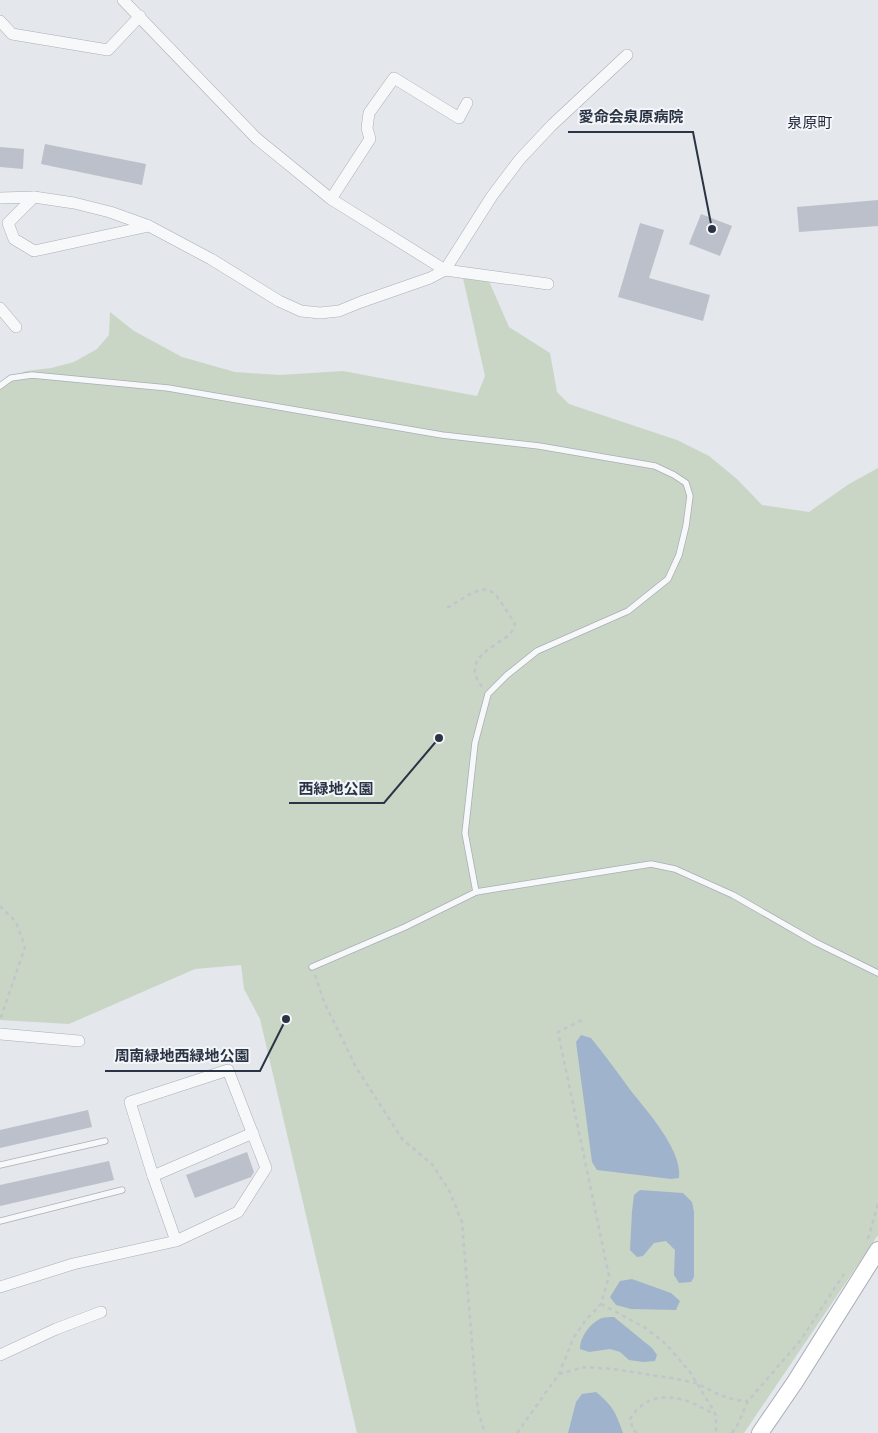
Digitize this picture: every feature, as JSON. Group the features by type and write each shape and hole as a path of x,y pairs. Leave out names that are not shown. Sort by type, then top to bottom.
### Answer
{"street":[{"path":"123,0 256,138 332,200 445,270 548,284"},
{"path":"0,21 12,34 108,50 140,16"},
{"path":"0,198 34,197 74,203 110,212 149,226 211,259 279,301 301,311 320,313 339,311 430,278 445,270 492,196 520,159 552,126 627,56"},
{"path":"332,200 370,140 367,128 369,113 394,78 459,118 467,103"},
{"path":"34,197 8,223 14,239 34,251 149,226"},
{"path":"0,308 16,327"},
{"path":"0,1034 79,1040"},
{"path":"0,1287 73,1264 176,1241 238,1212 266,1168 228,1070 130,1102 176,1241"},
{"path":"153,1176 253,1133"},
{"path":"760,1433 795,1382 871,1247"},
{"path":"0,1356 56,1329 101,1312"}],"lane":[{"path":"0,386 12,378 32,375 168,388 442,435 539,446 655,466 686,483 690,496 686,526 679,555 668,579 628,611 537,651 488,694 475,743 465,833 476,892"},
{"path":"312,967 405,927 476,892 651,864 675,869 733,895 815,942 878,973"},
{"path":"0,1165 104,1141"},
{"path":"0,1221 122,1190"}],"path":[{"path":"447,608 483,588 491,590 498,596 515,624 510,634 480,656 476,664 479,682 488,694"},
{"path":"0,906 16,922 25,947 0,1020"},
{"path":"312,967 324,1002 356,1067 402,1139 432,1164 449,1190 462,1222 478,1411 485,1433"},
{"path":"517,1433 559,1374 574,1337 585,1321 602,1304 609,1276 558,1032 584,1018"},
{"path":"871,1247 868,1240 878,1204"},
{"path":"732,1433 748,1401 800,1341 844,1274"},
{"path":"602,1304 644,1326 666,1344 690,1372 716,1415 716,1433"},
{"path":"559,1374 585,1367 622,1371 696,1383 735,1400 748,1401"},
{"path":"637,1433 633,1430 630,1419 636,1410 654,1398 679,1399 694,1403 716,1415"}],"green space":[{"path":"463,278 488,279 509,327 550,353 557,392 569,404 677,440 709,456 737,479 762,505 809,512 849,484 878,468 878,1235 744,1433 357,1433 260,1019 244,989 241,965 195,969 69,1024 0,1020 0,382 26,371 51,368 74,362 97,349 109,335 110,312 134,331 182,357 235,372 280,375 343,371 477,396 485,376"}],"water":[{"path":"581,1035 591,1038 654,1120 670,1144 679,1167 679,1178 671,1179 597,1170 592,1162 576,1042"},
{"path":"640,1190 683,1193 692,1202 694,1212 694,1277 691,1282 679,1283 674,1275 675,1250 666,1241 654,1243 643,1256 637,1257 630,1250 634,1195"},
{"path":"632,1279 671,1293 680,1301 676,1310 631,1309 616,1305 610,1297 620,1281"},
{"path":"614,1317 652,1348 657,1355 655,1361 629,1360 620,1352 610,1349 589,1352 580,1349 584,1335 594,1323 602,1318"},
{"path":"596,1392 613,1410 623,1433 568,1433 576,1402 582,1394"}],"building":[{"path":"45,144 146,164 142,185 41,164"},
{"path":"0,147 24,149 23,169 0,167"},
{"path":"878,200 878,226 799,232 797,207"},
{"path":"701,214 732,226 720,256 689,244"},
{"path":"640,223 664,230 649,278 710,295 703,321 618,297"},
{"path":"88,1110 92,1127 0,1148 0,1130"},
{"path":"247,1152 254,1172 251,1177 195,1198 186,1175"},
{"path":"109,1161 114,1180 0,1206 0,1185"}],"place":[{"name":"愛命会泉原病院","path":"712,229"},
{"name":"西緑地公園","path":"439,738"},
{"name":"周南緑地西緑地公園","path":"286,1019"}],"district":[{"name":"泉原町","path":"810,123"}]}
